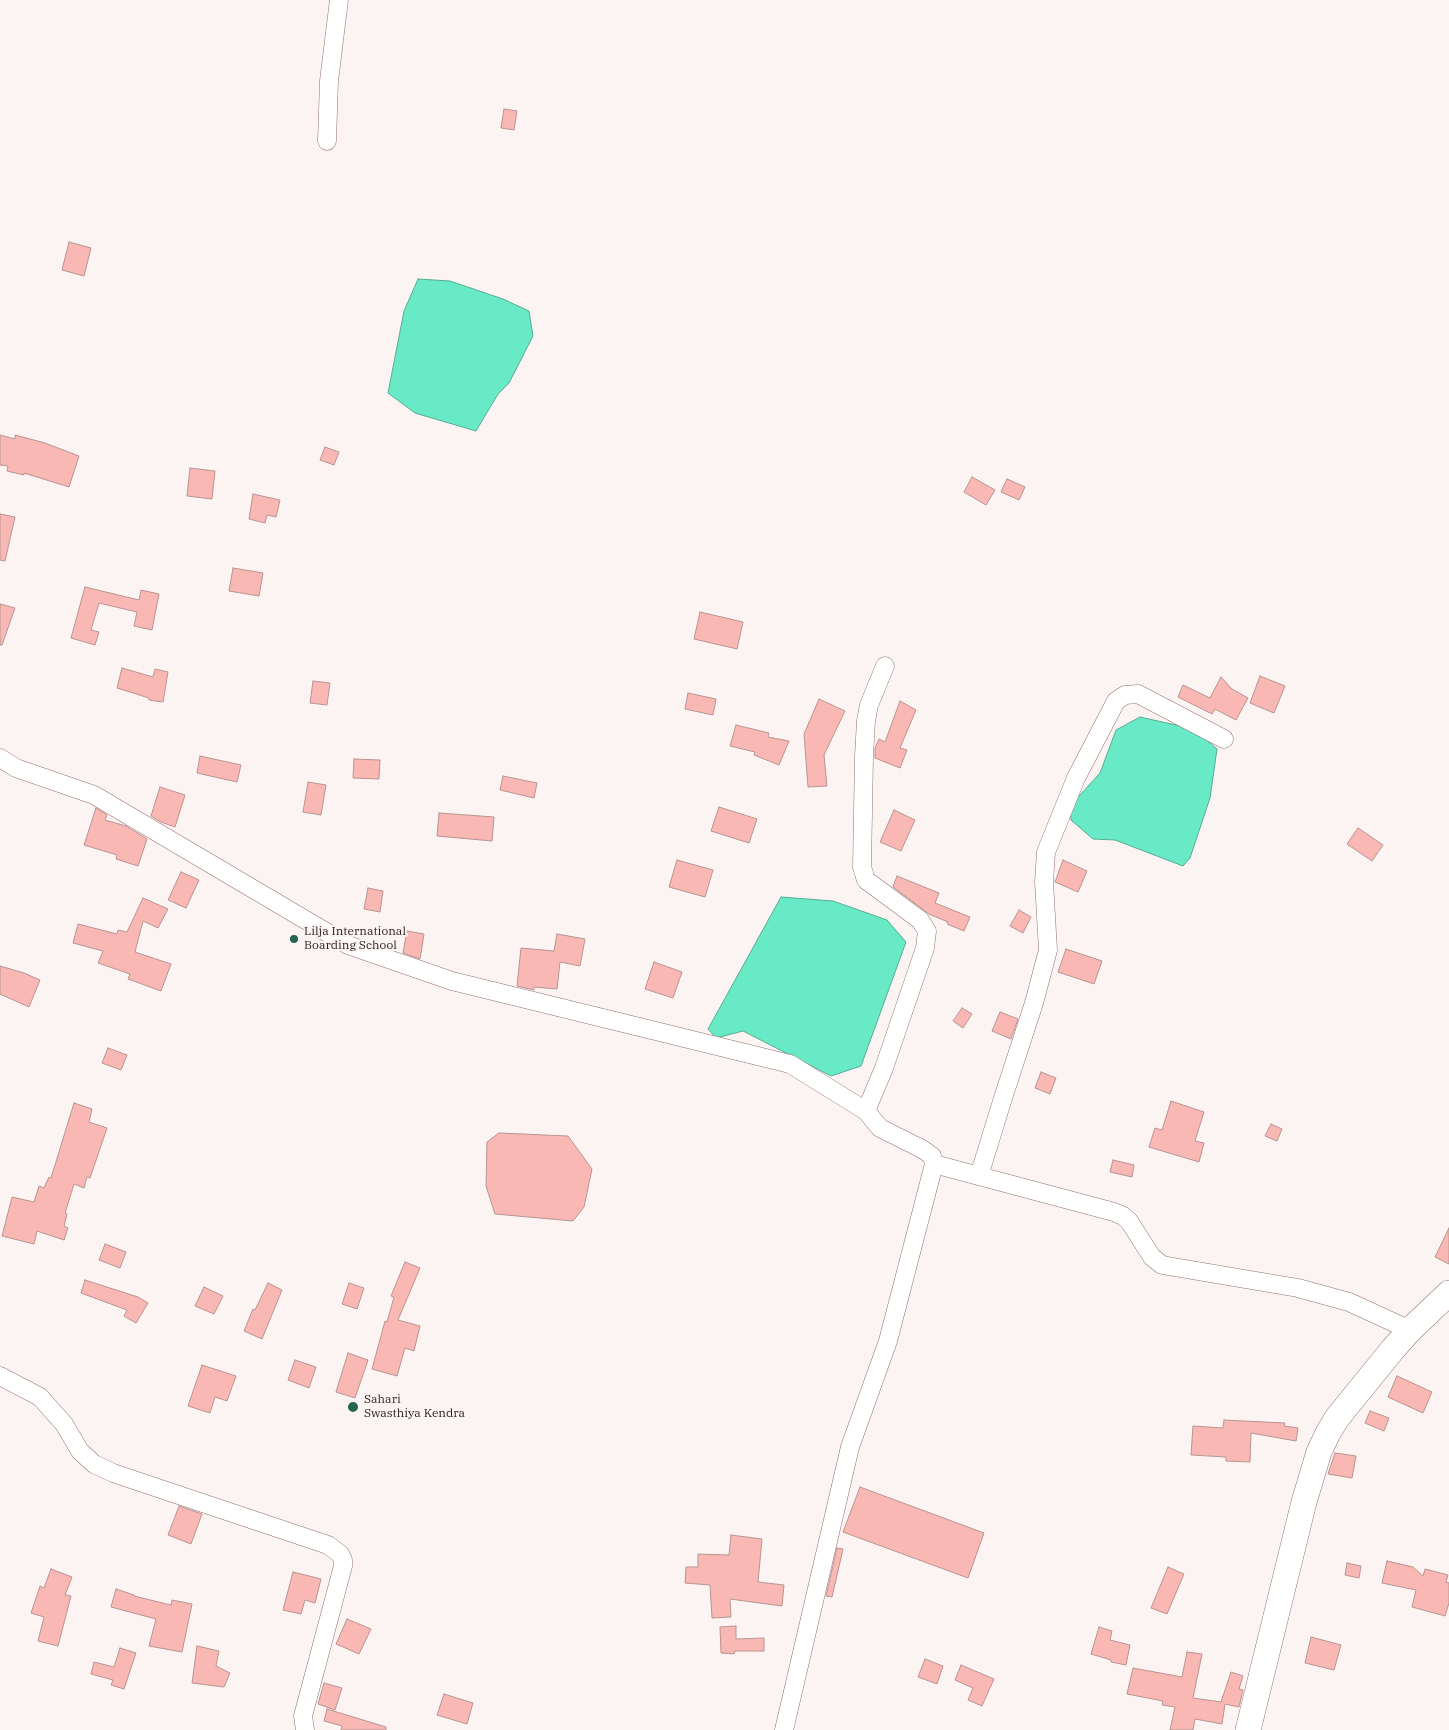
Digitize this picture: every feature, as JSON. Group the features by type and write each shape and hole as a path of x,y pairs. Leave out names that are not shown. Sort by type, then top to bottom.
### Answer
{"main road":[{"path":"1248,1730 1304,1502 1319,1452 1338,1418 1410,1330 1449,1293"}],"street":[{"path":"327,141 329,81 339,0"},
{"path":"866,1112 884,1068 926,948 926,931 920,920 866,880 862,866 866,721 869,705 886,666"},
{"path":"979,1176 1034,1003 1048,950 1044,882 1046,852 1076,778 1116,701 1125,695 1138,694 1224,738"},
{"path":"0,758 16,768 94,796 348,945 452,981 790,1064 866,1112 880,1128 927,1152 934,1160 888,1341 850,1447 784,1730"},
{"path":"934,1164 1124,1216 1152,1257 1162,1265 1298,1288 1350,1302 1410,1330"},
{"path":"0,1376 40,1397 64,1424 80,1451 94,1464 113,1473 328,1545 340,1554 343,1566 303,1716 305,1730"}],"shaded area":[{"path":"418,279 450,281 503,299 529,311 533,336 509,383 498,394 476,431 415,413 388,393 404,311"},
{"path":"1140,717 1194,729 1217,749 1210,798 1190,858 1183,866 1115,840 1093,839 1071,820 1070,806 1100,773 1116,730"},
{"path":"781,897 833,901 887,920 906,942 861,1066 831,1076 743,1031 716,1038 708,1029"}],"building":[{"path":"504,109 517,111 514,130 501,128"},
{"path":"69,242 91,248 84,276 62,270"},
{"path":"0,435 15,439 15,435 45,443 79,456 69,487 24,473 24,475 7,471 8,466 0,465"},
{"path":"325,447 339,452 334,465 320,460"},
{"path":"190,468 215,471 212,499 187,496"},
{"path":"972,477 995,490 986,505 964,492"},
{"path":"1007,479 1025,487 1019,500 1001,492"},
{"path":"253,494 280,500 276,517 267,515 265,523 249,519"},
{"path":"0,514 15,517 5,561 0,560"},
{"path":"233,568 263,573 259,596 229,591"},
{"path":"85,587 139,600 141,590 159,594 152,630 134,626 137,612 99,603 91,630 99,632 95,645 71,638"},
{"path":"0,604 15,608 2,645 0,645"},
{"path":"700,612 743,622 737,649 694,639"},
{"path":"122,668 153,677 155,669 168,672 163,702 149,700 149,698 117,688"},
{"path":"1260,676 1285,686 1274,713 1250,703"},
{"path":"1221,677 1232,689 1248,698 1236,720 1215,709 1212,714 1178,697 1183,685 1210,698"},
{"path":"313,681 330,683 327,705 310,703"},
{"path":"688,693 716,699 713,715 685,709"},
{"path":"819,699 845,711 824,755 827,786 808,787 804,734"},
{"path":"900,701 916,710 900,748 907,750 900,768 875,758 875,748 879,739 885,742"},
{"path":"736,725 769,733 768,737 789,741 779,765 754,755 755,752 730,746"},
{"path":"200,756 241,765 237,782 197,773"},
{"path":"354,759 380,760 379,779 353,778"},
{"path":"503,776 537,783 534,798 500,790"},
{"path":"308,782 326,785 321,815 303,812"},
{"path":"160,787 185,795 175,827 151,816"},
{"path":"719,807 757,819 749,843 711,831"},
{"path":"96,808 107,815 105,820 126,826 147,839 138,866 116,859 117,855 84,845"},
{"path":"894,810 915,820 901,851 880,842"},
{"path":"439,813 494,817 492,841 437,836"},
{"path":"1358,828 1383,845 1372,861 1347,844"},
{"path":"677,860 713,870 705,897 669,887"},
{"path":"1063,860 1087,871 1078,892 1055,882"},
{"path":"181,872 199,880 186,908 168,900"},
{"path":"897,876 939,893 935,903 970,917 964,931 929,914 893,887"},
{"path":"368,888 383,891 380,912 364,909"},
{"path":"143,898 168,909 158,928 143,921 135,952 171,964 161,991 128,979 130,974 98,963 103,951 73,943 78,924 117,934 118,930 127,932"},
{"path":"1019,910 1031,917 1023,933 1010,926"},
{"path":"407,931 424,934 420,959 403,953"},
{"path":"557,934 585,939 580,966 560,962 557,989 534,987 534,990 517,986 521,948 554,951"},
{"path":"1066,949 1102,961 1094,984 1058,972"},
{"path":"654,962 682,972 673,998 645,989"},
{"path":"0,966 40,980 29,1007 0,994"},
{"path":"962,1008 972,1014 963,1028 953,1021"},
{"path":"1000,1012 1018,1019 1011,1039 992,1031"},
{"path":"108,1048 127,1055 121,1070 102,1063"},
{"path":"1041,1072 1056,1078 1050,1094 1035,1088"},
{"path":"1171,1101 1204,1112 1195,1141 1204,1143 1199,1162 1149,1147 1155,1128 1162,1130"},
{"path":"74,1103 92,1109 89,1122 107,1128 90,1178 87,1177 84,1188 74,1184 65,1213 67,1214 64,1226 68,1228 64,1240 37,1231 34,1244 2,1236 12,1197 34,1202 39,1186 44,1188 49,1177 51,1178"},
{"path":"1271,1124 1282,1129 1277,1141 1265,1136"},
{"path":"499,1133 568,1136 592,1169 584,1207 573,1221 495,1214 486,1186 487,1142"},
{"path":"1113,1160 1134,1165 1132,1177 1110,1172"},
{"path":"1449,1228 1449,1264 1435,1257"},
{"path":"105,1244 126,1252 120,1268 99,1260"},
{"path":"405,1262 420,1268 398,1320 420,1326 414,1351 405,1348 397,1376 372,1369 385,1321 387,1322 394,1297 391,1296"},
{"path":"85,1280 138,1297 148,1303 136,1323 124,1316 127,1310 81,1293"},
{"path":"268,1283 282,1290 262,1339 244,1331 253,1309 255,1310"},
{"path":"349,1283 364,1288 357,1309 342,1304"},
{"path":"204,1287 223,1296 214,1314 195,1306"},
{"path":"348,1353 368,1360 355,1398 336,1392"},
{"path":"295,1360 316,1367 309,1388 288,1380"},
{"path":"202,1365 236,1376 227,1401 215,1397 210,1413 188,1406"},
{"path":"1397,1376 1432,1392 1423,1413 1388,1397"},
{"path":"1370,1411 1389,1418 1384,1431 1365,1423"},
{"path":"1224,1420 1285,1423 1284,1426 1298,1428 1296,1441 1251,1433 1250,1462 1226,1461 1226,1457 1191,1455 1193,1426 1223,1428"},
{"path":"1335,1453 1356,1456 1352,1478 1328,1474"},
{"path":"860,1487 984,1533 968,1578 843,1532"},
{"path":"179,1506 202,1514 191,1544 168,1535"},
{"path":"731,1535 762,1539 758,1582 784,1585 782,1606 730,1599 731,1617 712,1618 710,1585 685,1583 686,1567 698,1567 698,1554 729,1555"},
{"path":"837,1548 843,1549 832,1597 826,1596"},
{"path":"1387,1561 1413,1567 1423,1576 1425,1569 1448,1575 1446,1582 1449,1583 1449,1603 1445,1616 1412,1607 1416,1590 1382,1583"},
{"path":"1347,1563 1361,1566 1359,1578 1345,1575"},
{"path":"1168,1567 1184,1574 1167,1614 1151,1608"},
{"path":"51,1569 72,1577 65,1595 71,1596 58,1646 38,1641 44,1617 31,1613 40,1586 44,1588"},
{"path":"293,1572 321,1579 315,1603 305,1600 301,1614 283,1610"},
{"path":"116,1589 134,1596 171,1605 172,1600 192,1604 182,1652 149,1646 156,1619 111,1607"},
{"path":"347,1619 371,1629 359,1654 336,1644"},
{"path":"736,1626 736,1639 764,1638 764,1651 735,1651 734,1654 721,1653 720,1627"},
{"path":"1099,1627 1112,1631 1110,1640 1130,1645 1126,1665 1111,1662 1111,1660 1091,1654"},
{"path":"1311,1637 1341,1645 1334,1670 1305,1663"},
{"path":"197,1646 219,1651 216,1666 230,1673 224,1687 192,1683"},
{"path":"120,1648 136,1653 124,1689 111,1685 113,1680 91,1674 94,1662 114,1667"},
{"path":"1187,1652 1202,1654 1193,1698 1221,1702 1231,1672 1243,1676 1239,1689 1243,1690 1239,1707 1225,1704 1222,1724 1195,1719 1193,1730 1170,1730 1175,1707 1162,1705 1163,1701 1127,1694 1133,1668 1182,1677"},
{"path":"925,1659 943,1666 937,1684 918,1677"},
{"path":"961,1665 994,1679 982,1706 968,1700 973,1688 955,1680"},
{"path":"324,1683 342,1688 335,1710 318,1704"},
{"path":"444,1694 473,1703 467,1724 437,1715"},
{"path":"327,1709 386,1727 386,1730 341,1730 342,1726 324,1721"}],"place":[{"name":"Lilja International Boarding School","path":"294,939"},
{"name":"Sahari Swasthiya Kendra","path":"353,1407"}]}
